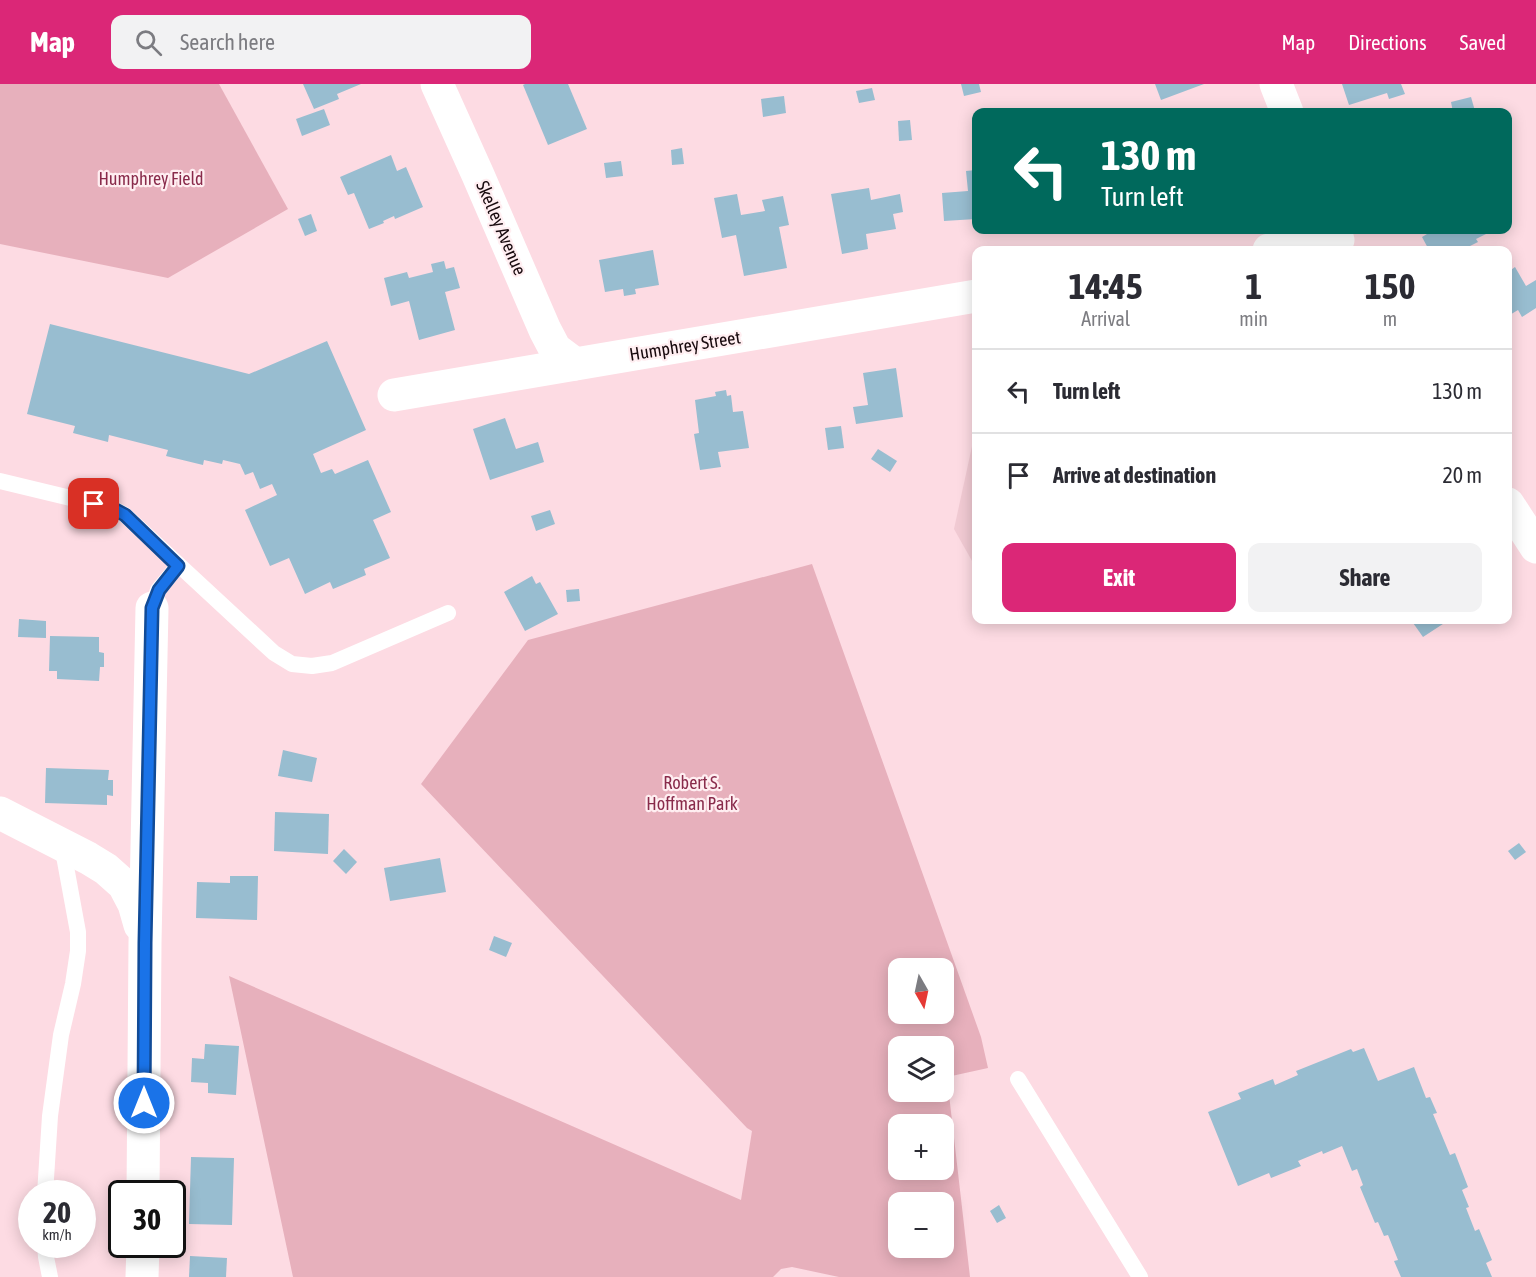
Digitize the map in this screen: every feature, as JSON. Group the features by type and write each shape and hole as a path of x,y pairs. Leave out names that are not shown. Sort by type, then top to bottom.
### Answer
{"street":[{"name":"Skelley Avenue","path":"437,84 545,330 555,349 574,364"},
{"path":"1276,84 1285,108"},
{"path":"1297,246 1339,240"},
{"name":"Humphrey Street","path":"394,395 972,298"},
{"path":"1512,510 1536,547"},
{"path":"143,1180 152,608"},
{"path":"0,813 106,869 124,885 134,904 145,943"},
{"path":"142,1277 143,1258"}],"lane":[{"path":"0,481 112,508 125,515 274,653 292,664 312,666 332,663 448,613"},
{"path":"152,608 159,590 178,566"},
{"path":"46,1180 50,1116 78,951 78,932 62,844"},
{"path":"1018,1079 1140,1277"},
{"path":"45,1258 50,1277"}],"shaded area":[{"path":"972,446 972,561 954,529"}],"green space":[{"name":"Humphrey Field","path":"0,84 219,84 288,209 168,278 0,244"},
{"name":"Robert S. Hoffman Park","path":"812,564 953,958 888,958 888,1024 954,1024 954,961 981,1037 988,1068 954,1075 954,1036 888,1036 888,1102 950,1102 951,1114 888,1114 888,1180 954,1180 954,1138 970,1277 839,1277 792,1267 781,1269 773,1277 293,1277 229,976 741,1200 752,1131 421,784 528,640"}],"building":[{"path":"303,84 361,84 337,94 339,99 314,109"},
{"path":"568,84 587,129 548,145 523,85"},
{"path":"961,84 979,84 981,92 964,96"},
{"path":"1155,84 1204,84 1161,100"},
{"path":"1342,84 1401,84 1405,94 1389,99 1387,93 1349,105"},
{"path":"872,88 875,100 859,103 856,91"},
{"path":"784,96 786,113 763,117 761,99"},
{"path":"1471,97 1474,108 1452,108 1451,102"},
{"path":"324,109 330,125 302,136 296,119"},
{"path":"910,120 912,140 899,141 898,121"},
{"path":"682,148 684,164 672,165 671,150"},
{"path":"391,155 397,171 406,167 423,207 395,219 394,216 369,229 354,193 348,195 340,177"},
{"path":"621,161 623,176 606,178 604,163"},
{"path":"972,170 972,219 944,221 942,193 968,191 966,171"},
{"path":"869,188 871,200 900,194 903,212 893,214 896,229 866,234 868,249 842,254 831,194"},
{"path":"737,194 741,215 765,211 762,200 783,196 789,225 779,227 787,268 744,276 736,235 722,238 714,198"},
{"path":"311,214 317,231 305,236 298,219"},
{"path":"1427,234 1486,234 1476,239 1478,242 1470,246 1427,246 1422,237"},
{"path":"653,250 659,285 635,289 636,294 624,296 623,289 605,292 599,260"},
{"path":"444,261 446,269 454,267 460,288 445,292 455,330 419,340 409,301 391,306 384,278 407,272 409,278 433,272 431,264"},
{"path":"1515,267 1526,286 1536,280 1536,308 1522,317 1518,310 1512,314 1512,269"},
{"path":"50,324 249,374 327,341 366,430 313,454 321,473 332,469 335,474 368,460 391,512 373,520 390,558 364,569 366,575 333,589 330,582 305,594 289,558 270,566 245,510 277,495 272,484 260,489 253,472 245,475 240,464 223,460 222,464 204,460 203,465 166,456 168,450 109,435 108,442 73,433 75,426 27,414"},
{"path":"896,368 903,417 856,424 853,407 868,405 863,373"},
{"path":"726,390 727,396 731,395 733,412 743,411 749,448 718,452 721,467 700,470 694,434 699,433 695,400 716,396 715,392"},
{"path":"505,418 516,449 538,442 544,462 490,480 473,429"},
{"path":"841,426 844,448 828,450 825,428"},
{"path":"878,449 897,461 890,472 871,459"},
{"path":"550,510 555,524 536,531 531,516"},
{"path":"532,576 536,584 540,582 558,614 525,631 504,592"},
{"path":"579,589 580,601 567,602 566,590"},
{"path":"19,619 46,621 46,638 18,637"},
{"path":"1414,624 1443,624 1423,637"},
{"path":"50,636 99,637 99,652 104,653 104,667 100,667 99,681 57,679 57,671 49,671"},
{"path":"283,750 317,758 312,782 278,776"},
{"path":"46,768 109,770 108,780 113,780 113,796 107,795 107,805 45,803"},
{"path":"275,812 329,814 328,854 274,851"},
{"path":"1519,843 1526,852 1515,860 1508,851"},
{"path":"344,849 357,862 346,874 333,861"},
{"path":"440,858 446,892 390,901 384,868"},
{"path":"230,876 258,876 257,920 196,918 197,882 230,883"},
{"path":"494,936 512,943 506,957 489,950"},
{"path":"205,1044 239,1046 236,1095 208,1093 208,1083 191,1082 192,1058 204,1059"},
{"path":"1364,1048 1378,1081 1414,1067 1426,1098 1430,1097 1437,1113 1433,1114 1450,1155 1455,1153 1468,1187 1462,1190 1469,1207 1466,1208 1475,1231 1479,1229 1492,1260 1486,1263 1492,1277 1401,1277 1394,1261 1398,1260 1388,1235 1384,1236 1378,1222 1375,1223 1360,1187 1363,1185 1357,1169 1352,1171 1342,1146 1298,1161 1301,1166 1271,1178 1269,1173 1238,1186 1208,1112 1241,1099 1238,1093 1273,1079 1275,1085 1298,1075 1296,1071 1351,1049 1353,1052"},
{"path":"191,1157 234,1158 232,1225 189,1224"},
{"path":"999,1205 1006,1218 997,1223 990,1211"},
{"path":"190,1256 227,1258 226,1277 189,1277"}],"route":[{"path":"94,504 112,508 125,515 178,566 159,590 152,608 144,1103"}]}
